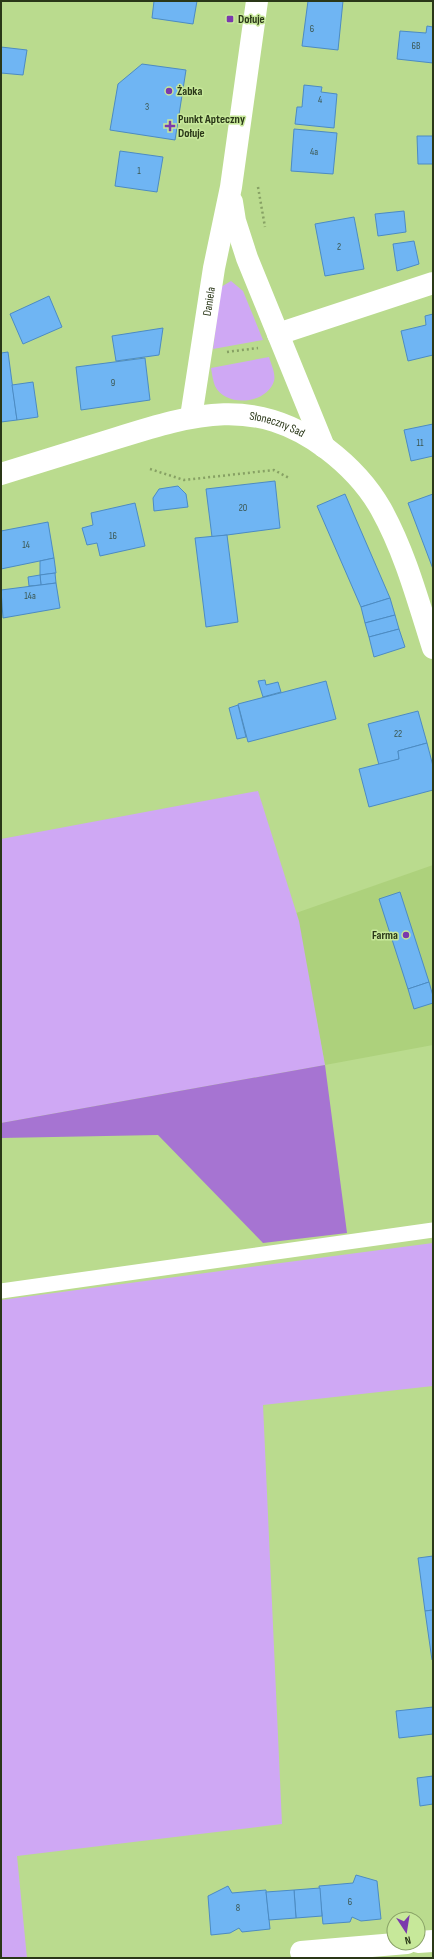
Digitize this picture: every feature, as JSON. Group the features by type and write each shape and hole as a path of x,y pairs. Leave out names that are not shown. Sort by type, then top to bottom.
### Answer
{"street":[{"name":"Daniela","path":"191,417 214,268 231,187 257,1"},
{"name":"Daniela","path":"231,187 234,214 239,235 324,447"},
{"path":"278,334 433,283"},
{"name":"Słoneczny Sad","path":"1,474 140,431 191,417 232,413 266,418 295,429 324,447 348,467 369,491 381,509 407,567 433,648"},
{"path":"301,1952 386,1945"}],"lane":[{"path":"1,1291 433,1230"}],"path":[{"path":"220,354 259,348"},
{"path":"150,469 184,480 274,470 289,478"}],"shaded area":[{"path":"231,281 243,291 263,340 213,349 221,287"},
{"path":"269,357 274,372 274,381 270,389 263,395 246,400 237,400 228,398 220,393 215,386 211,368"},
{"path":"258,791 299,921 325,1065 1,1123 1,839"},
{"path":"433,865 433,1045 325,1065 296,913"},
{"path":"325,1065 347,1233 263,1243 158,1135 1,1138 1,1123"},
{"path":"433,1243 433,1386 263,1405 282,1824 17,1856 27,1958 1,1958 1,1300"}],"building":[{"path":"154,1 197,1 193,24 152,18"},
{"path":"308,1 343,1 338,50 302,46"},
{"path":"427,26 433,27 433,63 397,59 400,31 426,33"},
{"path":"1,47 27,50 23,75 1,73"},
{"path":"142,64 186,70 175,140 110,130 118,84"},
{"path":"304,85 322,87 321,92 337,94 334,128 295,124 297,107 302,107"},
{"path":"294,129 337,133 333,174 291,171"},
{"path":"417,136 433,136 433,164 418,164"},
{"path":"120,151 163,157 157,192 115,186"},
{"path":"404,211 406,232 378,236 375,214"},
{"path":"354,217 364,269 325,276 315,224"},
{"path":"414,241 419,264 397,271 393,244"},
{"path":"49,296 62,327 23,344 10,314"},
{"path":"433,314 433,355 408,361 401,331 426,325 425,316"},
{"path":"163,328 159,355 116,361 112,336"},
{"path":"8,352 17,420 1,422 1,353"},
{"path":"145,358 150,400 81,410 76,367"},
{"path":"33,382 38,417 17,420 12,385"},
{"path":"433,424 433,456 411,461 404,430"},
{"path":"275,481 280,528 212,537 206,489"},
{"path":"178,486 186,494 188,507 154,511 153,498 159,489"},
{"path":"345,494 390,598 361,607 317,506"},
{"path":"433,494 433,569 408,503"},
{"path":"135,503 145,546 100,556 97,543 87,545 82,528 93,525 91,513"},
{"path":"48,522 54,558 1,569 1,531"},
{"path":"227,535 238,622 206,627 195,538"},
{"path":"54,558 56,573 40,575 40,561"},
{"path":"55,573 56,583 41,585 40,575"},
{"path":"40,575 41,585 29,586 28,577"},
{"path":"56,583 60,608 3,618 1,590"},
{"path":"390,598 395,615 365,623 361,607"},
{"path":"395,615 399,629 369,637 365,623"},
{"path":"399,629 405,647 374,657 369,637"},
{"path":"265,680 266,685 278,682 281,692 263,697 258,681"},
{"path":"326,681 336,719 248,742 238,704"},
{"path":"238,705 246,737 237,739 229,708"},
{"path":"418,711 427,743 398,751 399,759 379,765 368,724"},
{"path":"427,743 433,766 433,790 369,807 359,769 399,759 398,751"},
{"path":"400,892 429,982 408,989 379,899"},
{"path":"429,982 433,996 433,1003 414,1009 408,989"},
{"path":"433,1556 433,1610 425,1611 418,1558"},
{"path":"433,1610 433,1660 432,1660 425,1611"},
{"path":"433,1707 433,1734 399,1738 396,1711"},
{"path":"433,1776 433,1804 420,1806 417,1778"},
{"path":"356,1875 377,1881 381,1919 361,1921 352,1917 350,1922 323,1924 319,1886 353,1883"},
{"path":"228,1886 232,1893 266,1890 270,1929 242,1932 239,1928 230,1933 211,1935 208,1896"},
{"path":"320,1888 322,1916 296,1918 294,1890"},
{"path":"294,1890 296,1918 269,1920 266,1892"}],"place":[{"name":"Dołuje","path":"230,19"},
{"name":"Żabka","path":"169,91"},
{"name":"Punkt Apteczny Dołuje","path":"170,126"},
{"name":"Farma","path":"406,935"}]}
